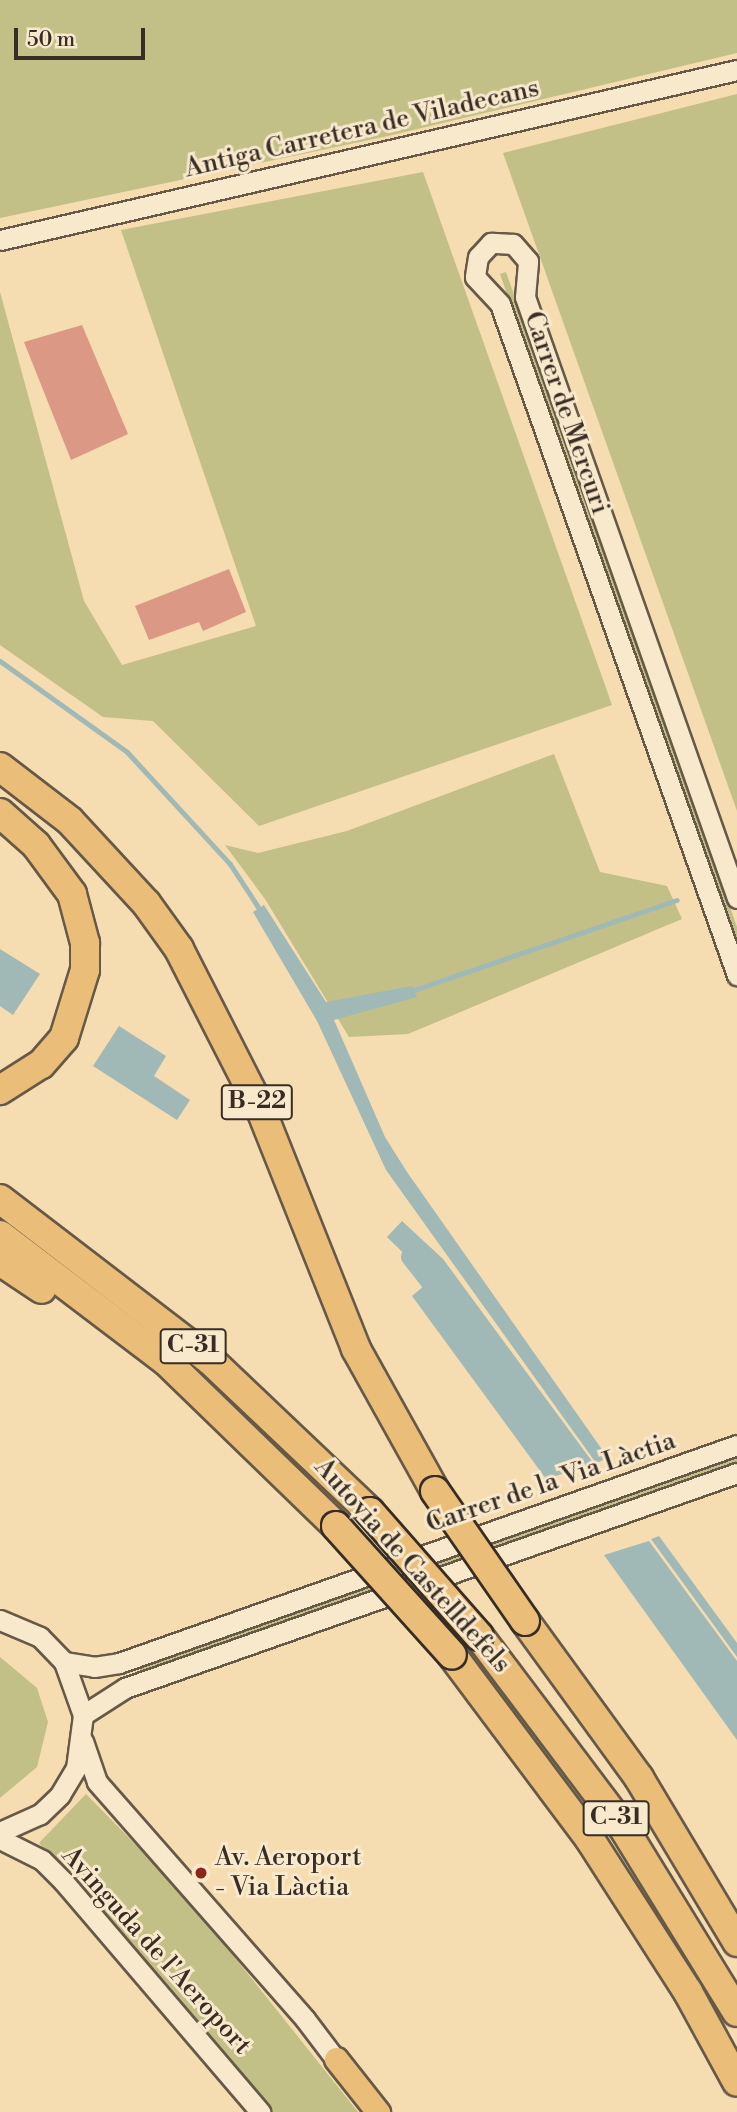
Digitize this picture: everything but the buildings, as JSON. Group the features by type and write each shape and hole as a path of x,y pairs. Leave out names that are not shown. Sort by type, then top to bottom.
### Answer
{"highway":[{"name":"B-22","path":"0,767 70,821 146,903 179,949 261,1110 356,1349 435,1491 639,1778 737,1941"},
{"path":"0,813 36,845 72,894 85,943 85,970 64,1038 41,1065 0,1090"},
{"name":"Autovia de Castelldefels","path":"0,1199 210,1360 370,1512 479,1636 623,1827 737,2012"},
{"name":"Autovia de Castelldefels","path":"0,1236 166,1361 199,1398 336,1526 452,1655 555,1789 638,1911 737,2082"},
{"path":"0,1261 199,1398"}],"main road":[{"path":"336,2059 378,2112"}],"street":[{"name":"Antiga Carretera de Viladecans","path":"0,240 737,70"},
{"name":"Carrer de Mercuri","path":"737,898 525,297 528,261 513,244 491,243 478,257 475,277 500,304 737,975"},
{"name":"Carrer de la Via Làctia","path":"64,1662 94,1667 119,1663 737,1445"},
{"name":"Carrer de la Via Làctia","path":"83,1714 125,1688 737,1473"},
{"path":"0,1620 40,1637 64,1662 83,1714 83,1741 97,1782 190,1884 336,2059 369,2112"},
{"path":"0,1832 40,1814 60,1795 83,1741"},
{"name":"Avinguda de l'Aeroport","path":"0,1839 42,1860 63,1881 260,2112"}],"shaded area":[{"path":"0,0 737,0 737,53 388,136 0,218"},
{"path":"737,94 737,811 503,153"},
{"path":"423,172 612,705 259,826 153,721 103,717 0,645 0,292 84,601 122,665 256,626 121,230"},
{"path":"506,272 737,927 737,947 500,274"},
{"path":"554,754 600,872 667,886 682,919 408,1034 349,1037 265,899 225,845 258,853 347,831"},
{"path":"737,1455 737,1463 141,1672 139,1666"},
{"path":"0,1657 37,1688 48,1722 37,1767 0,1798"},
{"path":"86,1794 185,1895 358,2112 272,2112 39,1843"}],"water":[{"path":"264,905 326,1002 412,986 417,997 334,1020 385,1137 608,1458 596,1463 386,1170 317,1021 253,912"},
{"path":"0,949 40,974 13,1015 0,1006"},
{"path":"119,1026 166,1056 154,1076 190,1100 177,1120 93,1066"},
{"path":"402,1221 443,1259 594,1464 546,1479 412,1296 431,1280 387,1237"},
{"path":"659,1536 737,1643 737,1657 651,1539"},
{"path":"649,1541 737,1661 737,1740 604,1555"}],"waterway":[{"path":"0,661 127,752 230,864 262,913"},
{"path":"408,992 677,900"},
{"path":"410,1257 443,1299"}],"place":[{"name":"Av. Aeroport - Via Làctia","path":"201,1873"}]}
